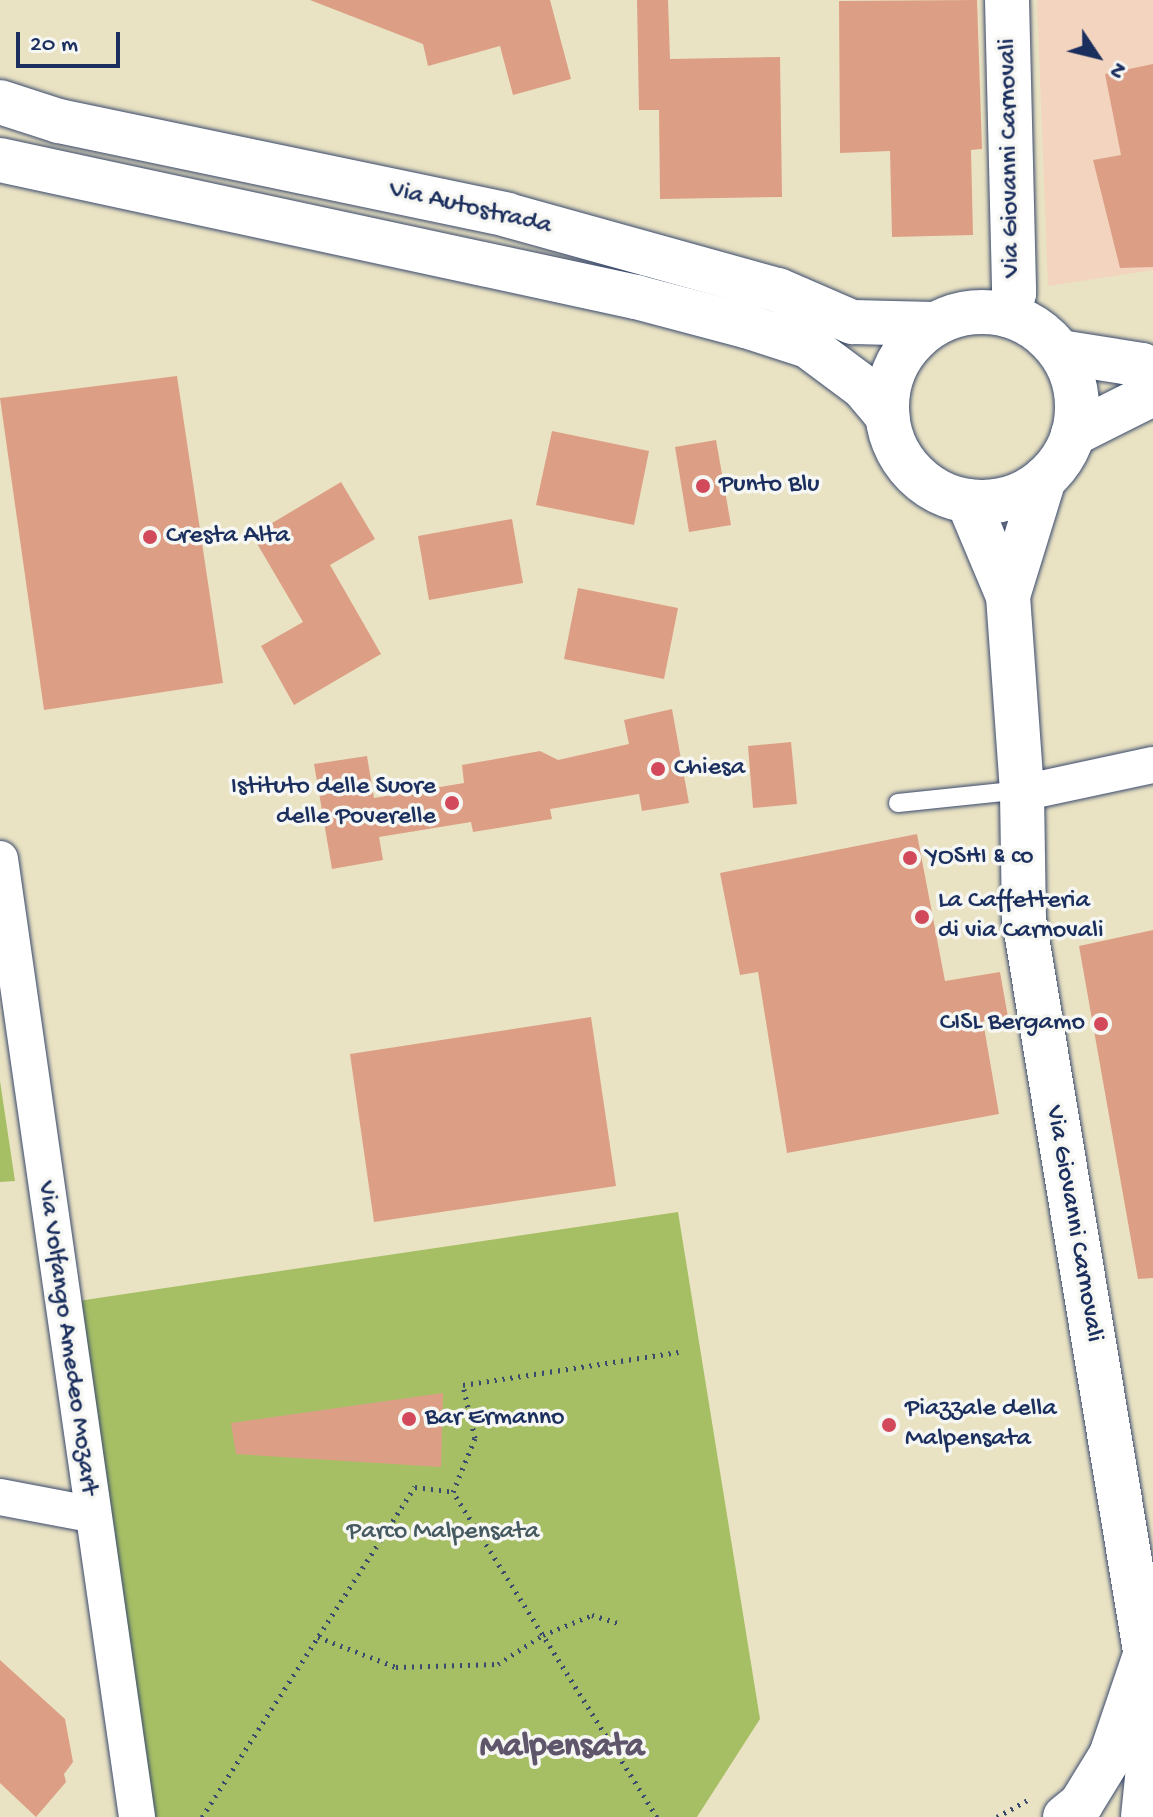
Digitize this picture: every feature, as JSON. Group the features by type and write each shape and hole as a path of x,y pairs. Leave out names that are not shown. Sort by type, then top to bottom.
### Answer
{"main road":[{"name":"Via Giovanni Carnovali","path":"1007,0 1014,293 1008,315"},
{"name":"Via Autostrada","path":"0,102 59,121 507,215 778,290 852,322 934,324 981,311 1008,315 1033,326 1060,352 1075,388 1073,434 1044,479 1009,498 968,501 920,478 897,450 887,416 888,394 903,354 934,324"},
{"name":"Via Autostrada","path":"0,160 636,297 746,326 808,346 863,387 887,416"},
{"path":"1060,352 1142,365 1153,374"},
{"path":"1073,434 1153,394"},
{"name":"Via Giovanni Carnovali","path":"1008,596 1044,479"},
{"name":"Via Giovanni Carnovali","path":"968,501 1008,596 1022,791 1024,919 1035,1006 1153,1700"},
{"name":"Via Giovanni Carnovali","path":"1065,1817 1081,1804 1111,1755 1146,1652"},
{"path":"1143,1817 1153,1719"}],"street":[{"path":"1022,791 1153,765"},
{"name":"Via Volfango Amedeo Mozart","path":"0,859 90,1514 111,1616 137,1817"},
{"path":"0,1497 90,1514"}],"lane":[{"path":"898,803 1022,791"}],"path":[{"path":"453,1492 475,1438 463,1385 678,1352"},
{"path":"202,1817 415,1487 453,1492"},
{"path":"453,1492 657,1817"},
{"path":"318,1637 396,1667 498,1664 543,1635 592,1615 619,1623"}],"shaded area":[{"path":"1037,0 1153,0 1153,270 1048,286"}],"green space":[{"path":"0,1081 15,1181 0,1182"},
{"name":"Parco Malpensata","path":"678,1212 760,1719 697,1817 151,1817 78,1301"}],"building":[{"path":"310,0 550,0 571,79 513,95 500,46 428,66 423,44"},
{"path":"637,0 668,0 670,59 780,57 782,197 660,199 659,110 639,110"},
{"path":"977,0 982,149 971,150 973,235 892,237 890,151 840,153 839,1"},
{"path":"1153,64 1153,267 1120,268 1093,160 1121,155 1105,74"},
{"path":"177,376 223,683 44,710 0,398"},
{"path":"552,431 649,451 634,525 536,505"},
{"name":"Punto Blu","path":"716,440 731,525 689,532 675,447"},
{"path":"341,482 375,539 330,565 381,654 294,705 261,646 303,622 252,535"},
{"path":"512,519 523,583 429,600 418,536"},
{"path":"578,588 678,608 664,679 564,659"},
{"name":"Istituto delle Suore delle Poverelle","path":"672,709 689,803 642,811 639,794 550,809 552,819 473,832 471,822 379,837 383,860 332,869 314,764 367,756 374,798 464,783 462,765 540,751 558,760 629,744 624,720"},
{"path":"791,742 797,804 753,808 748,746"},
{"path":"917,834 945,981 1000,972 1008,1017 983,1021 999,1114 787,1153 758,972 740,975 720,873"},
{"path":"1153,930 1153,1278 1138,1279 1079,946"},
{"path":"591,1017 616,1186 374,1222 350,1054"},
{"path":"443,1393 441,1467 236,1454 231,1423"},
{"path":"0,1660 65,1719 73,1762 64,1774 66,1782 36,1817 0,1783"}],"place":[{"name":"Punto Blu","path":"703,486"},
{"name":"Cresta Alta","path":"150,537"},
{"name":"Chiesa","path":"658,769"},
{"name":"Istituto delle Suore delle Poverelle","path":"452,803"},
{"name":"YOSHI & co","path":"910,858"},
{"name":"La Caffetteria di via Carnovali","path":"922,917"},
{"name":"CISL Bergamo","path":"1101,1024"},
{"name":"Bar Ermanno","path":"409,1419"},
{"name":"Piazzale della Malpensata","path":"889,1425"}],"district":[{"name":"Malpensata","path":"562,1749"}]}
